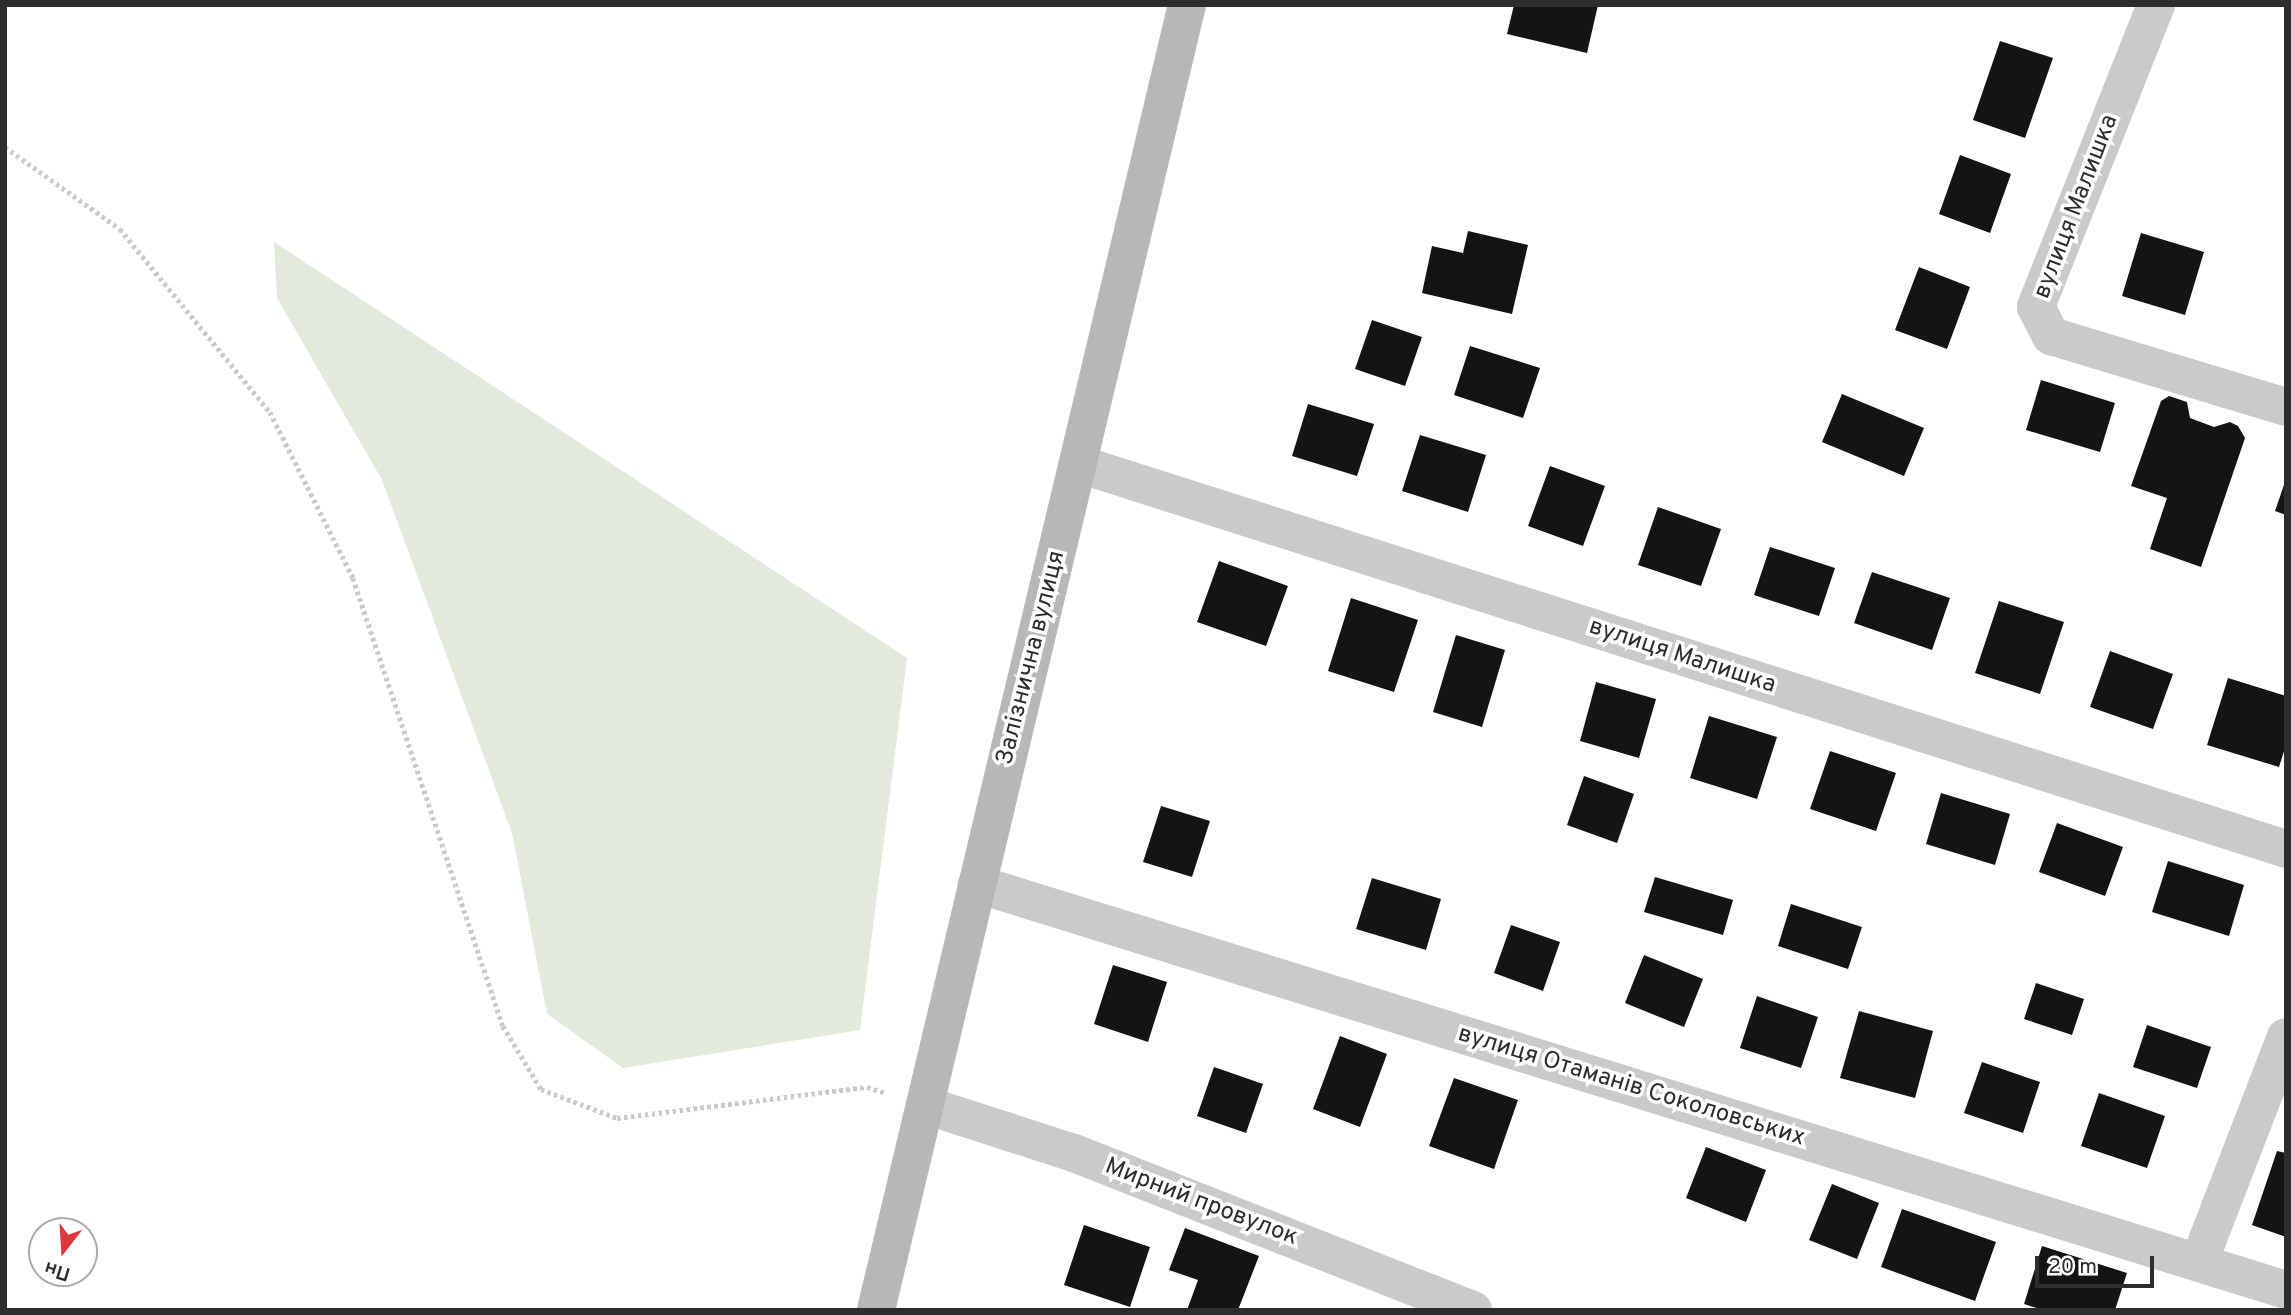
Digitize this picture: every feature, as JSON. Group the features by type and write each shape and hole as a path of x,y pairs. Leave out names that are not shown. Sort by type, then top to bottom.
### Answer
{"street":[{"name":"Залізнична вулиця","path":"876,1310 1187,5"},
{"name":"вулиця Малишка","path":"2156,5 2036,307 2051,336 2286,407"},
{"name":"вулиця Малишка","path":"1079,464 2286,849"},
{"name":"вулиця Отаманів Соколовських","path":"977,884 2286,1290"},
{"path":"2199,1262 2286,1037"},
{"name":"Мирний провулок","path":"925,1105 1074,1153 1474,1310"}],"path":[{"path":"5,147 120,229 271,412 353,578 503,1026 541,1089 617,1118 867,1087 925,1105"}],"green space":[{"path":"274,242 907,658 860,1030 623,1068 547,1014 512,833 382,480 277,298"}],"building":[{"path":"1514,5 1598,5 1587,53 1507,34"},
{"path":"2000,41 2053,58 2025,138 1973,120"},
{"path":"1960,155 2011,174 1990,233 1939,214"},
{"path":"1468,231 1528,245 1512,314 1422,293 1432,246 1463,253"},
{"path":"2141,233 2204,252 2185,315 2122,296"},
{"path":"1919,267 1970,287 1947,349 1895,330"},
{"path":"1372,320 1422,337 1405,386 1355,369"},
{"path":"1470,346 1540,368 1523,418 1454,395"},
{"path":"2041,380 2115,403 2100,452 2026,430"},
{"path":"1842,394 1924,428 1904,476 1822,442"},
{"path":"2169,396 2187,402 2190,418 2214,427 2230,422 2238,426 2245,438 2201,567 2150,549 2167,498 2131,486 2161,401"},
{"path":"1308,404 1374,424 1357,476 1292,456"},
{"path":"1420,435 1486,455 1468,512 1402,491"},
{"path":"1550,466 1605,486 1583,546 1528,526"},
{"path":"2286,482 2286,515 2275,511"},
{"path":"1658,507 1721,529 1701,586 1638,565"},
{"path":"1770,547 1835,568 1819,616 1754,595"},
{"path":"1219,561 1288,586 1266,646 1197,622"},
{"path":"1872,572 1950,598 1932,650 1854,623"},
{"path":"1351,598 1418,620 1394,692 1328,671"},
{"path":"1999,601 2064,622 2040,694 1975,673"},
{"path":"1456,635 1505,650 1482,727 1433,712"},
{"path":"2110,651 2173,674 2153,729 2090,707"},
{"path":"2228,678 2286,696 2286,745 2279,767 2207,745"},
{"path":"1596,682 1656,699 1639,758 1580,741"},
{"path":"1709,716 1777,737 1757,799 1690,778"},
{"path":"1830,751 1896,773 1876,831 1810,809"},
{"path":"1584,776 1634,794 1617,843 1567,825"},
{"path":"1941,793 2010,814 1995,865 1926,844"},
{"path":"1161,806 1210,821 1192,877 1143,862"},
{"path":"2057,823 2123,847 2105,896 2039,872"},
{"path":"2168,861 2244,885 2229,936 2152,912"},
{"path":"1655,877 1733,900 1723,935 1644,912"},
{"path":"1372,878 1441,899 1426,950 1356,929"},
{"path":"1791,904 1862,927 1848,969 1778,946"},
{"path":"1511,925 1560,942 1543,991 1494,973"},
{"path":"1644,955 1703,979 1684,1027 1625,1003"},
{"path":"1113,965 1167,982 1148,1042 1094,1024"},
{"path":"2036,983 2084,999 2072,1035 2024,1019"},
{"path":"1757,996 1818,1017 1801,1068 1740,1048"},
{"path":"1859,1011 1933,1031 1915,1098 1840,1078"},
{"path":"2147,1025 2211,1047 2197,1088 2133,1067"},
{"path":"1340,1036 1387,1054 1360,1127 1313,1109"},
{"path":"1982,1062 2040,1082 2023,1133 1964,1113"},
{"path":"1214,1067 1263,1084 1246,1133 1197,1116"},
{"path":"1454,1078 1518,1100 1494,1169 1429,1146"},
{"path":"2099,1093 2165,1116 2147,1168 2081,1146"},
{"path":"1706,1147 1766,1170 1746,1222 1686,1198"},
{"path":"2277,1151 2286,1153 2286,1237 2252,1225"},
{"path":"1832,1184 1879,1203 1857,1259 1809,1240"},
{"path":"1902,1209 1996,1242 1975,1301 1881,1267"},
{"path":"1084,1225 1150,1247 1130,1307 1064,1285"},
{"path":"1185,1228 1259,1256 1238,1310 1187,1310 1198,1280 1169,1270"},
{"path":"2042,1246 2127,1273 2115,1310 2043,1310 2024,1304"}]}
